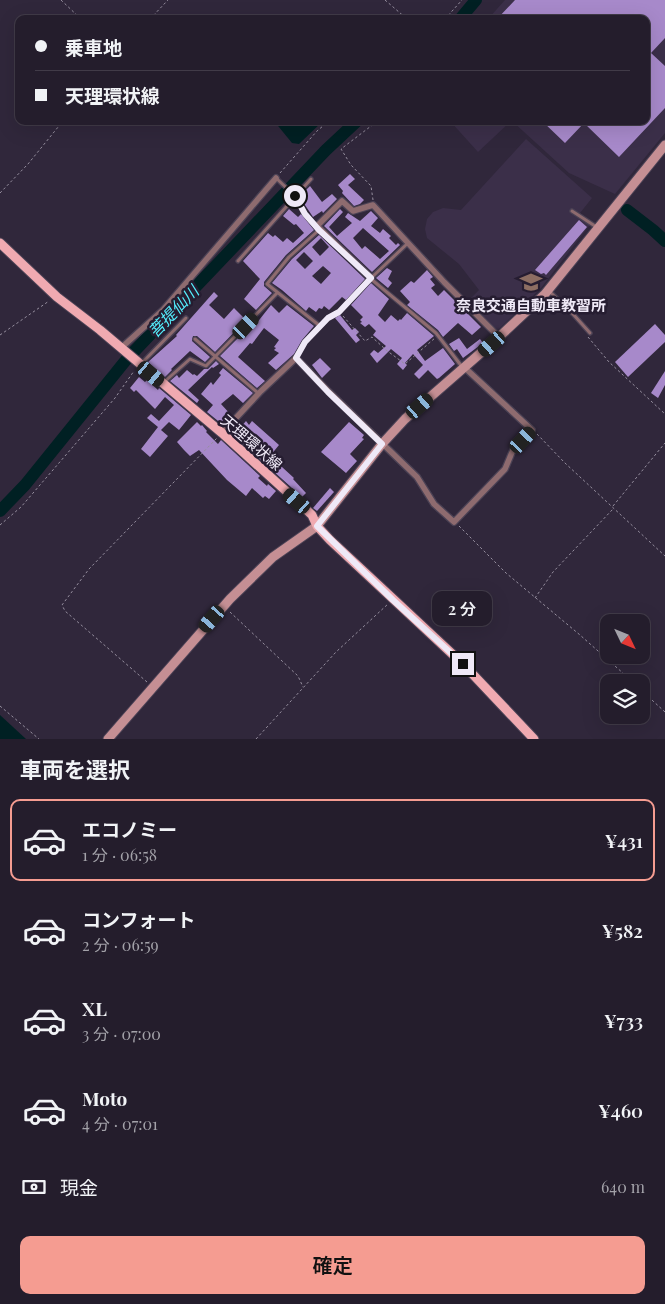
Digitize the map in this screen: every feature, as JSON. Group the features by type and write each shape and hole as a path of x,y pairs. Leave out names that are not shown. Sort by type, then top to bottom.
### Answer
{"main road":[{"name":"天理環状線","path":"0,243 57,298 100,330 222,433 312,514 317,526 393,600 463,664 534,739"}],"street":[{"path":"108,739 224,606 273,557 317,526 382,444 405,419 499,338 548,290 665,145"},
{"path":"122,349 163,310 277,179"},
{"path":"371,278 318,228 342,201 353,211 373,205 499,338"},
{"path":"222,433 296,358 328,392 417,477 434,504 454,522 505,469 514,450 532,430 464,368"}],"lane":[{"path":"277,179 295,195 305,214 318,228 289,257 267,284 320,326"},
{"path":"238,261 311,179"},
{"path":"572,211 598,229"},
{"path":"296,358 305,342 320,326 328,318 339,312 371,278 409,243"},
{"path":"371,278 438,335 464,368"},
{"path":"548,290 573,314 590,334"},
{"path":"162,383 190,359 206,366 278,293"},
{"path":"139,364 186,318"},
{"path":"195,339 259,394"}],"path":[{"path":"61,0 77,15"},
{"path":"154,15 168,0"},
{"path":"385,0 402,15"},
{"path":"449,15 462,0"},
{"path":"0,193 28,164 60,125"},
{"path":"277,179 324,125"},
{"path":"372,125 341,149 351,165 371,186 373,205"},
{"path":"0,335 44,303 57,298"},
{"path":"339,312 365,341 372,337 405,364 438,335"},
{"path":"583,332 614,367 665,414"},
{"path":"0,525 21,507 115,398 139,364"},
{"path":"532,430 665,556"},
{"path":"153,688 65,611 62,605 89,569 222,433"},
{"path":"535,598 553,572 613,508 665,443"},
{"path":"454,522 506,573 623,674"},
{"path":"256,739 336,652 393,600"},
{"path":"224,606 298,676 303,688"},
{"path":"650,698 665,712"},
{"path":"0,706 39,739"}],"shaded area":[{"path":"505,0 665,0 665,133 615,194 569,173 516,125 650,125 650,15 492,15"},
{"path":"277,125 319,125 299,144 292,143"},
{"path":"454,125 507,125 478,152"},
{"path":"526,139 592,198 580,213 592,222 541,288 496,332 468,301 479,290 459,264 427,238 425,229 427,219 433,212 443,208 461,210"},
{"path":"0,715 26,739 0,739"}],"building":[{"path":"515,0 665,0 665,38 651,53 665,66 665,108 650,124 650,15 501,15"},
{"path":"546,125 582,125 565,143"},
{"path":"586,125 649,125 619,157"},
{"path":"350,174 355,179 348,185 364,200 354,206 342,193 343,191 338,185"},
{"path":"310,186 322,202 332,194 337,199 323,213 322,211 313,217 301,199 302,194"},
{"path":"289,209 298,217 301,214 314,230 286,255 264,282 264,286 272,293 256,310 244,299 260,279 243,261 268,233 273,237 275,235 283,242 287,238 293,243 304,233 296,224 294,225 283,216"},
{"path":"340,209 343,212 329,227 337,236 352,223 345,217 348,213 360,221 371,211 378,218 371,226 380,233 383,229 391,236 389,238 396,245 398,243 400,245 372,272 324,226","holes":["363,228 389,251 380,259 365,246 362,249 353,238"]},
{"path":"579,220 587,227 546,275 535,270"},
{"path":"319,235 365,279 346,300 342,297 329,310 324,306 316,312 309,307 306,311 272,283 292,259","holes":["321,238 329,247 320,256 312,247","304,252 313,261 305,269 296,260","323,266 331,273 321,284 312,276"]},
{"path":"387,268 392,271 388,279 392,283 388,288 376,278"},
{"path":"427,270 433,277 430,279 435,285 431,288 438,296 444,290 481,327 472,335 458,323 443,337 438,330 407,305 410,302 400,291 411,281 414,283"},
{"path":"371,283 389,299 378,315 385,322 391,315 398,321 401,320 407,313 434,336 417,350 425,361 443,348 455,364 439,378 437,379 428,370 419,379 414,374 423,365 413,354 405,363 407,365 403,370 397,364 402,358 391,349 377,363 370,354 374,350 378,353 386,346 373,335 376,331 369,324 365,327 360,323 363,317 351,305"},
{"path":"214,292 218,296 209,305 224,319 234,308 246,320 215,352 197,336 193,336 192,341 210,357 205,362 190,351 165,377 148,362 177,336"},
{"path":"271,305 279,313 287,305 314,326 302,340 294,354 276,370 268,363 279,353 274,350 276,348 274,347 279,340 264,328 252,344 250,343 238,357 265,381 257,388 220,356 240,336 245,338"},
{"path":"340,315 352,330 355,328 359,332 356,335 360,340 356,343 335,318"},
{"path":"655,324 665,335 665,342 628,377 615,362"},
{"path":"459,338 467,349 480,339 483,343 463,358 457,349 454,351 449,344"},
{"path":"320,358 331,369 322,378 312,365"},
{"path":"216,361 219,364 212,367 188,390 199,400 197,403 170,381 177,375 179,378 187,370 197,376"},
{"path":"223,368 253,393 243,403 233,394 221,404 232,416 223,425 207,412 213,405 201,394 211,382 213,385 221,375 219,373"},
{"path":"665,371 665,385 658,398 651,393"},
{"path":"139,377 145,382 147,380 158,390 159,388 191,415 179,430 169,422 161,430 168,436 150,457 141,449 158,427 147,418 151,414 159,421 174,405 165,397 155,409 136,390 134,392 130,388"},
{"path":"246,421 249,425 252,421 279,445 270,456 294,478 306,493 302,497 230,432 236,425 240,428"},
{"path":"197,422 202,425 218,444 221,440 260,476 258,478 276,491 269,499 265,496 263,498 252,488 246,496 227,480 199,450 190,456 184,450 177,442"},
{"path":"349,422 364,435 362,438 364,439 350,454 357,461 346,473 321,452"},
{"path":"330,488 334,492 317,511 313,508"}],"waterway":[{"name":"菩提仙川","path":"463,15 476,0"},
{"name":"菩提仙川","path":"0,511 25,485 126,360 326,150 353,125"},
{"path":"627,210 665,241"}],"place":[{"name":"奈良交通自動車教習所","path":"531,282"}],"route":[{"path":"295,196 305,214 319,230 371,278 339,312 328,318 305,342 296,358 382,444 317,526 393,600 463,664"}]}
